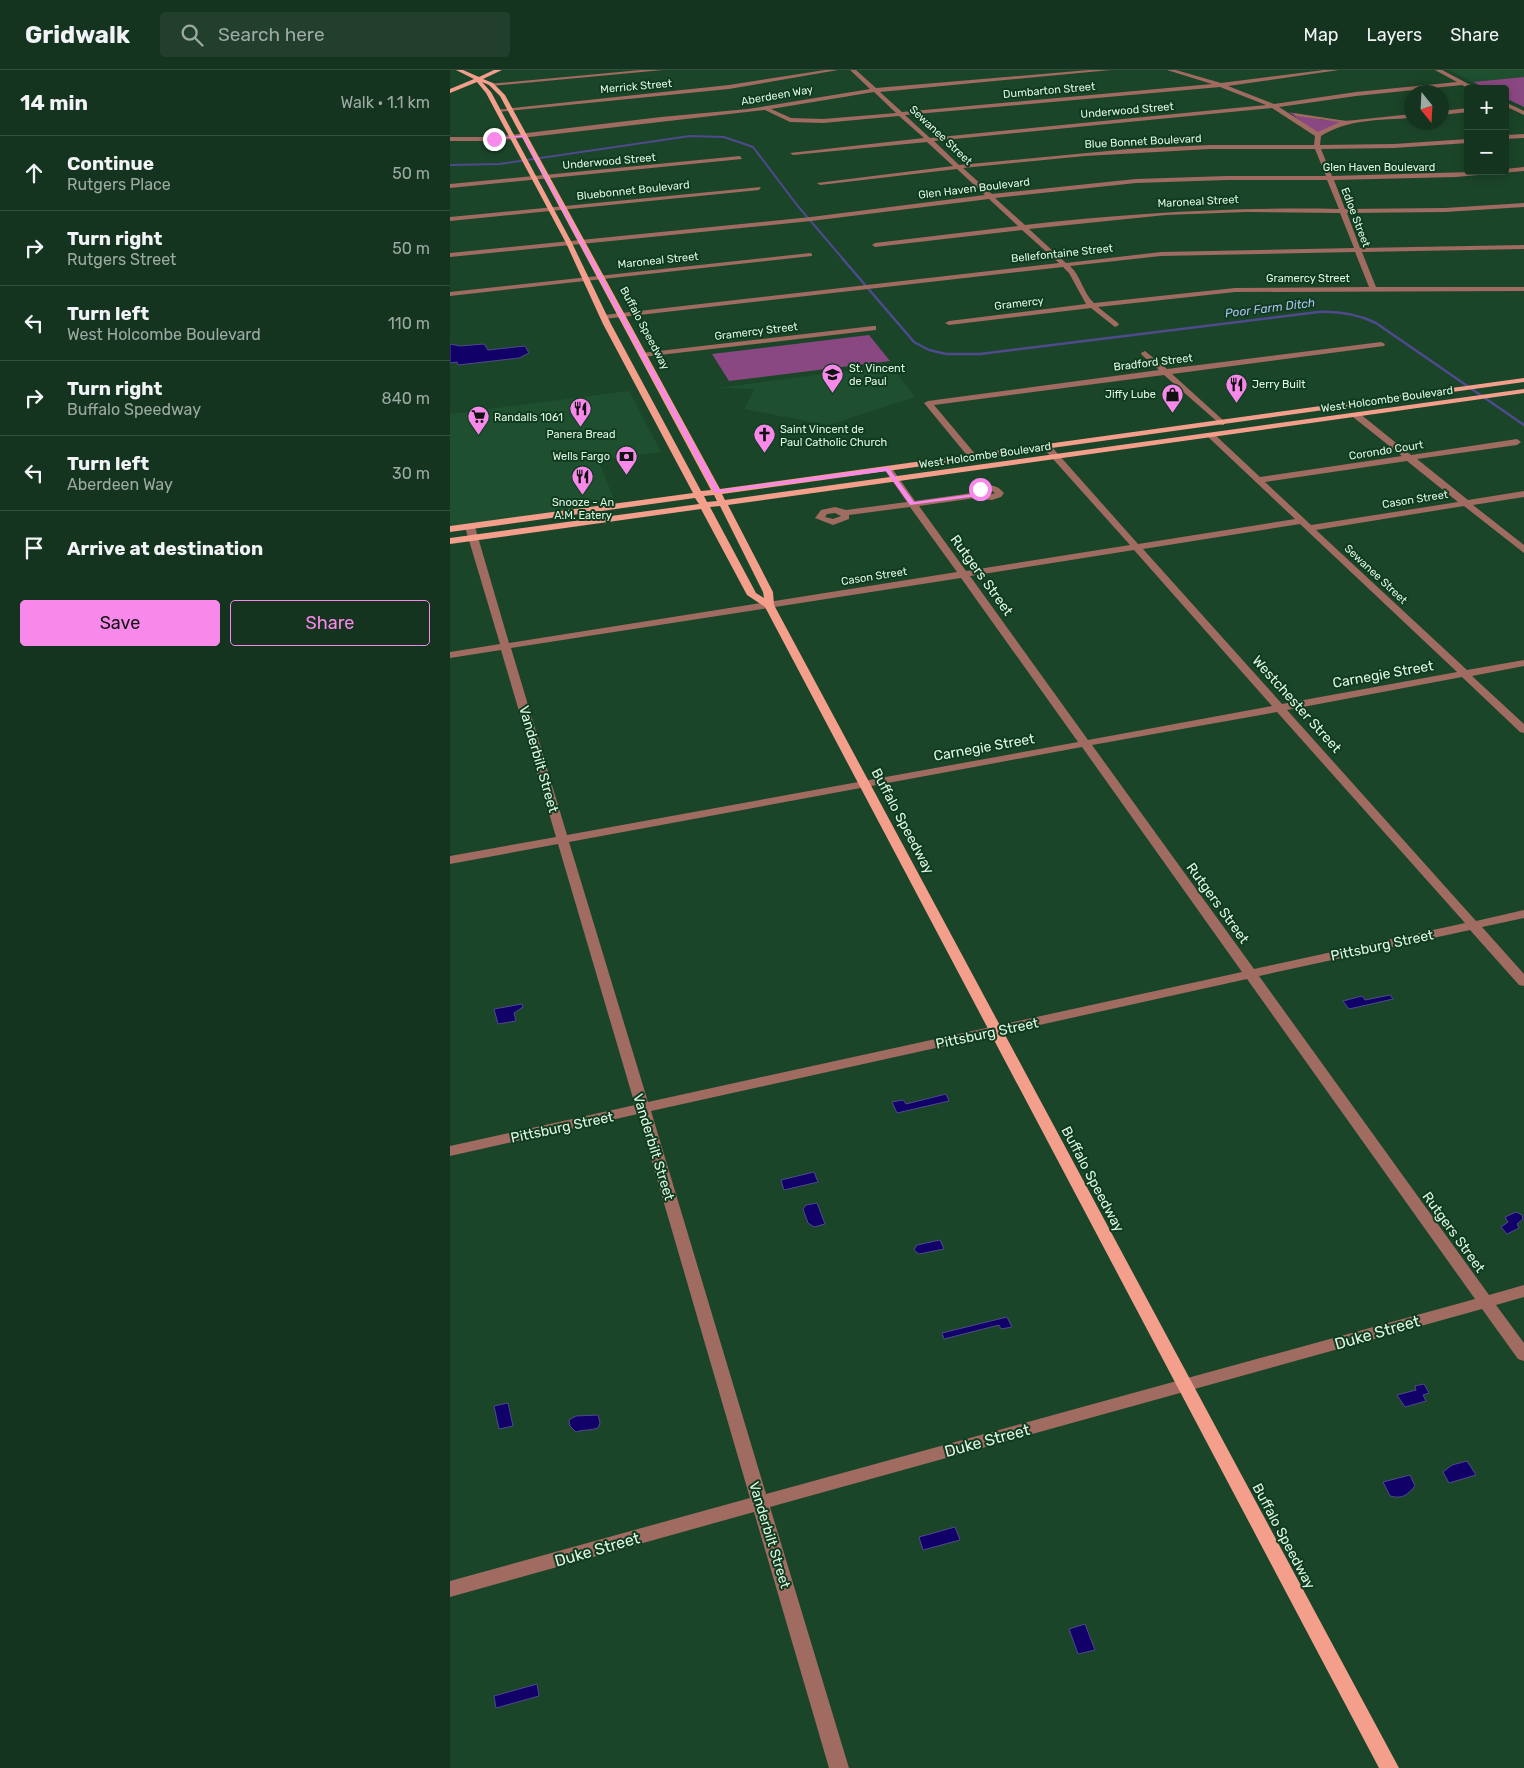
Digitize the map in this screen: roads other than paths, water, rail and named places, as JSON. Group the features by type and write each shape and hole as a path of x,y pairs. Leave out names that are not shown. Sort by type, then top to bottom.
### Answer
{"main road":[{"path":"461,71 488,70"},
{"path":"450,91 488,70"},
{"path":"450,86 499,70"},
{"name":"Buffalo Speedway","path":"461,71 491,84 502,95 510,109 723,503 768,592 769,604 1389,1768"},
{"name":"Buffalo Speedway","path":"476,78 484,87 513,137 569,243 604,317 752,595 769,604"},
{"path":"457,88 484,87"},
{"name":"West Holcombe Boulevard","path":"450,529 472,532 704,506 891,474 973,457 1524,380"},
{"name":"West Holcombe Boulevard","path":"450,541 472,532 717,492 891,474 984,467 1524,392"},
{"path":"1336,407 1356,415"},
{"path":"655,414 676,416"},
{"path":"1210,435 1221,423"},
{"path":"973,457 984,467"}],"street":[{"path":"491,84 660,70"},
{"name":"Merrick Street","path":"498,110 729,87 835,70"},
{"name":"Sewanee Street","path":"853,70 1063,265 1076,278 1086,300 1115,325"},
{"name":"Aberdeen Way","path":"450,139 524,136 766,108 875,90 1108,70"},
{"path":"1170,70 1221,85 1288,112 1314,118 1358,121"},
{"name":"Dumbarton Street","path":"766,108 784,118 809,122 1221,85 1336,70"},
{"path":"1438,70 1467,85"},
{"name":"Underwood Street","path":"793,153 1274,106 1356,94 1462,83"},
{"path":"1509,107 1524,113"},
{"path":"1449,112 1464,110"},
{"path":"1288,112 1318,135 1334,126 1358,121 1404,117"},
{"name":"Edloe Street","path":"1318,135 1318,147 1329,178 1344,210 1373,290"},
{"path":"1509,137 1524,136"},
{"name":"Blue Bonnet Boulevard","path":"820,182 957,166 1140,150 1390,147 1464,141"},
{"name":"Underwood Street","path":"450,186 740,158"},
{"path":"1509,171 1524,169"},
{"name":"Glen Haven Boulevard","path":"450,255 823,217 989,196 1168,179 1431,177 1464,174"},
{"name":"Bluebonnet Boulevard","path":"450,219 759,188"},
{"name":"Maroneal Street","path":"875,245 1197,212 1439,210 1524,205"},
{"name":"Bellefontaine Street","path":"604,317 1161,254 1221,250 1524,248"},
{"name":"Maroneal Street","path":"450,294 810,255"},
{"name":"Gramercy Street","path":"1092,305 1235,290 1524,289"},
{"name":"Gramercy","path":"949,323 1092,305"},
{"name":"Gramercy Street","path":"642,355 873,328"},
{"name":"Bradford Street","path":"973,457 928,403 1381,344"},
{"path":"1145,353 1221,423"},
{"path":"1356,415 1524,550"},
{"name":"Sewanee Street","path":"1210,435 1524,730"},
{"name":"Corondo Court","path":"1258,480 1516,442"},
{"name":"Westchester Street","path":"1047,447 1524,982"},
{"name":"Rutgers Street","path":"891,474 1524,1356"},
{"name":"Cason Street","path":"450,655 1136,547 1466,504 1524,494"},
{"path":"845,513 976,495"},
{"name":"Vanderbilt Street","path":"472,532 839,1768"},
{"name":"Carnegie Street","path":"450,860 1524,663"},
{"name":"Pittsburg Street","path":"450,1152 1524,914"},
{"name":"Duke Street","path":"450,1590 1524,1291"}],"waterway":[{"path":"450,165 499,164 690,136 724,137 753,147 797,205 843,259"},
{"name":"Poor Farm Ditch","path":"842,258 914,342 929,350 946,354 980,354 1318,312 1341,313 1355,315 1376,323 1524,425"}],"place":[{"name":"St. Vincent de Paul","path":"833,393"},
{"name":"Jerry Built","path":"1236,403"},
{"name":"Jiffy Lube","path":"1172,413"},
{"name":"Panera Bread","path":"581,427"},
{"name":"Randalls 1061","path":"478,436"},
{"name":"Saint Vincent de Paul Catholic Church","path":"764,454"},
{"name":"Wells Fargo","path":"626,475"},
{"name":"Snooze - An A.M. Eatery","path":"583,495"}]}
